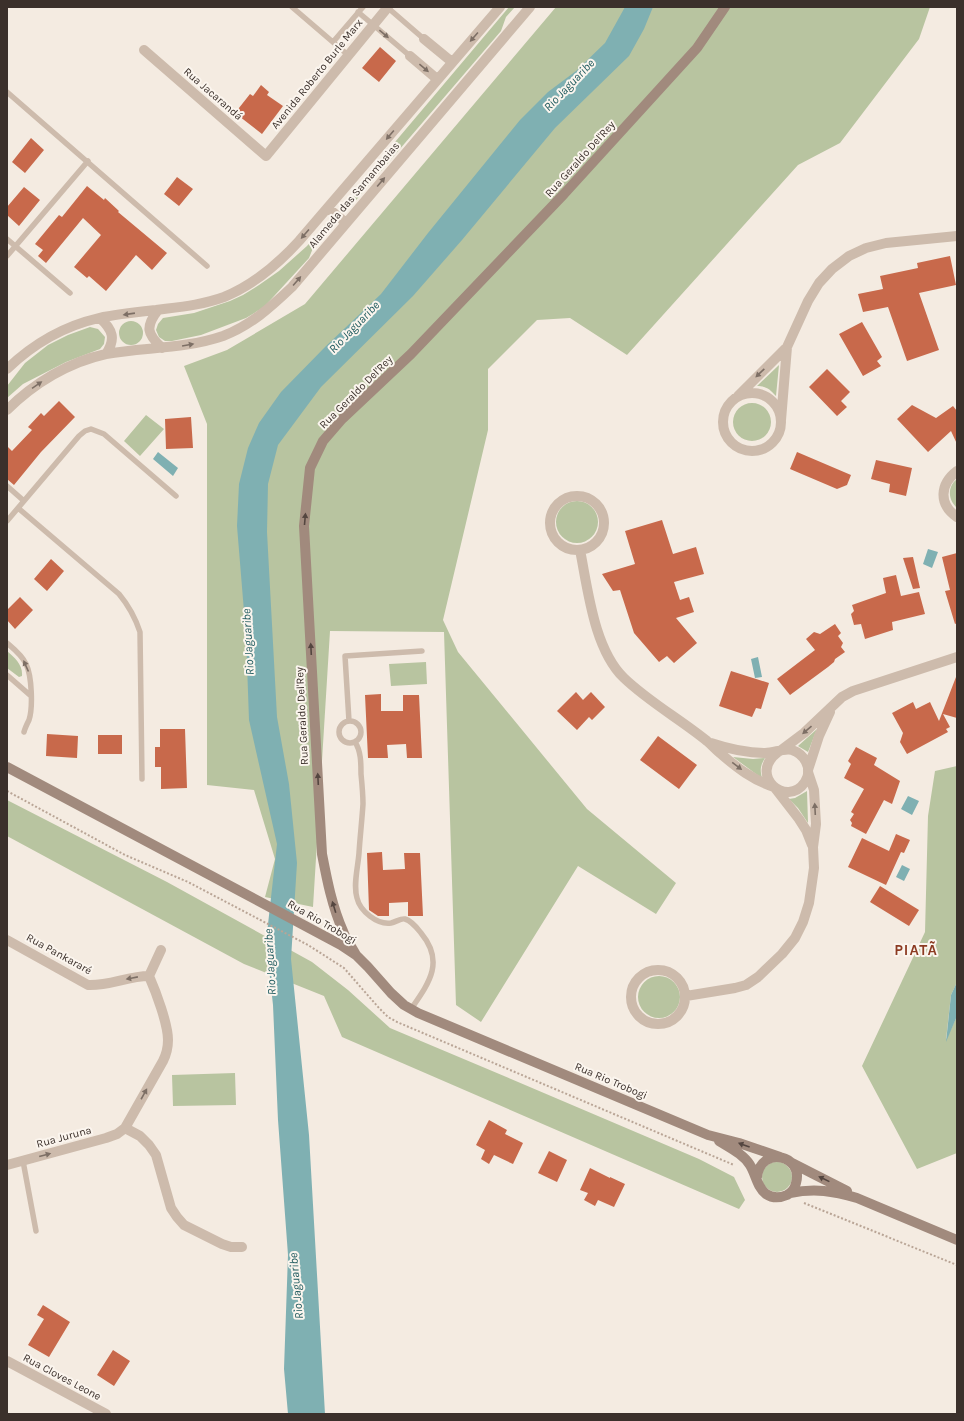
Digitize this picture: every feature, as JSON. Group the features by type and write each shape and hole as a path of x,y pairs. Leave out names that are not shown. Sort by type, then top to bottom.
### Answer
{"main road":[{"name":"Rua Geraldo Del'Rey","path":"356,955 343,932 335,910 322,854 304,526 310,468 323,441 342,419 411,354 564,194 697,48 725,7"},
{"name":"Rua Rio Trobogi","path":"7,767 308,926 341,945 356,955 391,993 404,1005 411,1009 708,1135 744,1157 757,1178"},
{"name":"Rua Rio Trobogi","path":"708,1135 740,1143 780,1157"},
{"path":"857,1198 842,1188 780,1157 773,1157 761,1164 758,1171 758,1185 762,1191 768,1195 780,1197 802,1191 824,1190 857,1198 957,1240"},
{"path":"788,1194 795,1186 798,1178 796,1169 791,1162"}],"street":[{"name":"Avenida Roberto Burle Marx","path":"266,156 388,7"},
{"name":"Alameda das Samambaias","path":"7,369 25,353 46,339 67,328 100,318 182,308 224,297 264,274 282,259 328,208 500,7"},
{"name":"Alameda das Samambaias","path":"7,410 22,395 42,381 84,361 106,354 203,342 224,335 259,317 292,287 530,7"},
{"path":"424,39 452,62"},
{"name":"Rua Jacarandá","path":"144,50 266,156"},
{"path":"410,56 437,79"},
{"path":"328,208 346,223"},
{"path":"788,347 727,407 723,424 725,433 730,441 737,447 754,451 763,449 776,437 780,429 788,347 808,302 819,283 832,269 850,256 866,248 886,243 957,236"},
{"path":"158,310 149,324 149,329 151,336 162,348"},
{"path":"100,318 111,331 113,339 111,347 106,354"},
{"path":"733,400 742,395 753,393 763,395 772,401 778,410 781,420"},
{"path":"957,471 948,478 944,488 944,499 948,509 957,516"},
{"path":"578,495 586,497 597,505 603,517 604,526 601,535 596,542 589,547 580,550 562,546 551,532 549,524 550,515 554,506 560,500 568,496 578,495"},
{"path":"580,550 595,622 609,659 623,677 638,690 708,741 719,753 753,779 782,791 790,792 803,786 807,779 808,771 820,736 833,706"},
{"path":"813,847 806,830 799,819 769,782 766,768 772,756 804,733 842,697 853,691 957,657"},
{"path":"686,996 746,985 758,977 782,954 795,938 803,922 809,903 814,868 813,847 816,824 814,790 807,764 799,753 793,750 765,753 736,751 708,741"},
{"name":"Rua Pankararé","path":"7,940 88,985 98,985 149,976"},
{"path":"161,950 149,976 167,1030 167,1052 163,1062 125,1128 140,1136 156,1155 171,1208 177,1217 184,1224 222,1244 231,1247 242,1247"},
{"path":"657,969 668,971 677,976 684,985 686,996 685,1006 679,1016 671,1022 660,1025 649,1023 640,1018 634,1009 631,999 632,988 638,979 646,972 657,969"},
{"name":"Rua Juruna","path":"7,1165 106,1138 117,1134 125,1128"},
{"name":"Rua Cloves Leone","path":"7,1361 106,1414"}],"lane":[{"path":"292,7 348,55"},
{"path":"333,42 363,7"},
{"path":"388,7 424,39"},
{"path":"358,12 410,56"},
{"path":"7,92 207,266"},
{"path":"7,256 88,161"},
{"path":"7,239 70,293"},
{"path":"7,522 79,436 85,431 91,429 104,434 176,496"},
{"path":"7,486 24,501"},
{"path":"18,508 119,594 128,604 136,618 140,632 142,779"},
{"path":"7,511 12,515"},
{"path":"7,643 21,656 27,665 30,674 31,709 29,720 24,732"},
{"path":"349,721 345,656 422,651"},
{"path":"7,675 31,696"},
{"path":"349,721 357,724 361,732 355,742"},
{"path":"349,721 340,729 340,737 347,742 355,742"},
{"path":"355,742 358,747 360,758 363,804 356,884 357,899 367,914 377,921 390,923 404,919 410,921 423,935 431,948 434,966 422,992 411,1009"},
{"path":"23,1160 36,1231"}],"path":[{"path":"7,791 125,855 188,882 308,944"},
{"path":"788,1194 957,1265"}],"green space":[{"path":"509,7 515,7 506,17 501,31 345,213 343,210 365,183 368,174"},
{"path":"556,7 930,7 919,39 840,143 798,165 627,355 570,318 537,320 488,369 488,430 443,620 458,652 587,809 676,883 656,914 578,866 481,1022 456,1005 444,632 330,631 313,907 265,897 275,859 254,790 207,785 207,424 184,366 227,350 305,304"},
{"path":"332,217 334,220 315,243 309,258 264,307 246,318 201,335 172,341 165,341 159,337 156,330 158,324 163,318 194,313 230,301 259,285 279,271 307,246"},
{"path":"131,321 139,325 143,333 139,341 131,345 123,341 119,333 123,325"},
{"path":"90,327 98,329 105,337 104,344 100,349 66,362 23,384 7,398 7,386 25,363 48,345 68,335"},
{"path":"779,365 776,396 768,388 757,386"},
{"path":"748,403 756,403 766,408 770,415 770,429 766,436 756,441 748,441 738,436 736,433 733,426 733,418 738,408 741,406"},
{"path":"146,415 164,429 140,456 124,441"},
{"path":"957,479 957,508 950,497 950,490"},
{"path":"573,501 581,501 589,504 595,510 598,522 595,534 589,540 581,543 573,543 565,540 559,534 556,526 556,518 559,510 565,504"},
{"path":"7,651 20,665 22,676 19,677 7,668"},
{"path":"426,662 427,684 391,686 389,664"},
{"path":"817,729 808,752 798,746"},
{"path":"733,757 753,759 765,758 761,768 762,778 756,774"},
{"path":"957,766 957,982 951,995 946,1040 957,1016 957,1153 917,1169 862,1066 925,932 928,816 935,771"},
{"path":"807,791 808,823 798,808 789,799 795,798"},
{"path":"7,800 167,882 312,962 348,990 390,1028 699,1159 734,1177 745,1200 739,1209 342,1037 324,996 244,964 7,836"},
{"path":"655,976 663,976 671,979 677,985 680,997 677,1009 671,1015 663,1018 655,1018 647,1015 641,1009 638,1001 638,993 641,985 647,979"},
{"path":"235,1073 236,1105 173,1106 172,1075"},
{"path":"777,1162 787,1167 792,1177 787,1187 777,1192 767,1187 762,1177 767,1167"}],"water":[{"name":"Rio Jaguaribe","path":"625,7 653,7 644,29 629,56 555,128 462,240 413,296 321,387 278,445 268,484 267,532 277,717 289,784 297,863 291,959 309,1135 325,1414 288,1414 284,1369 288,1255 278,1120 273,1005 266,942 277,844 249,720 246,636 237,526 239,484 248,448 259,423 281,392 326,346 381,294 428,233 520,120 548,92 576,71 605,43"},
{"path":"158,452 178,468 173,476 153,459"},
{"path":"928,549 938,552 932,568 923,564"},
{"path":"758,657 762,677 755,678 751,659"},
{"path":"908,796 919,801 912,815 901,809"},
{"path":"902,865 910,869 904,881 896,877"},
{"path":"957,982 957,1016 946,1042 951,995"}],"building":[{"path":"380,47 396,61 379,82 362,68"},
{"path":"261,85 269,92 267,95 283,106 262,134 235,113 250,94 253,96"},
{"path":"31,138 44,150 25,173 12,162"},
{"path":"177,177 193,189 179,206 164,194"},
{"path":"87,186 104,200 105,198 119,211 118,212 167,253 152,270 136,255 106,291 89,276 87,278 74,267 101,235 83,218 46,263 38,256 43,250 35,244 59,215 62,217"},
{"path":"24,187 40,200 19,226 7,215 7,207"},
{"path":"950,256 956,285 919,293 939,350 907,361 888,307 863,312 858,294 883,289 880,276 918,268 917,263"},
{"path":"862,322 882,357 877,361 881,366 863,376 839,334"},
{"path":"827,369 850,392 841,401 847,407 837,416 809,387"},
{"path":"59,401 75,417 41,452 14,485 7,479 7,446 12,451 32,430 28,427 41,413 44,416"},
{"path":"912,405 936,418 953,406 957,411 957,444 951,431 928,452 897,419"},
{"path":"191,417 193,448 166,449 165,419"},
{"path":"797,452 851,475 847,485 837,489 790,469"},
{"path":"876,460 912,468 906,496 889,492 890,484 871,479"},
{"path":"662,520 673,554 696,547 704,574 674,582 680,600 689,597 694,612 676,618 697,643 674,663 667,656 659,662 634,633 620,590 613,591 602,574 635,564 625,531"},
{"path":"957,553 957,623 955,624 945,591 950,590 942,557"},
{"path":"913,557 920,588 913,589 903,558"},
{"path":"51,559 64,571 47,591 34,579"},
{"path":"896,575 901,596 919,592 925,614 892,622 893,630 865,639 861,624 854,625 851,614 854,611 852,605 886,593 883,578"},
{"path":"20,597 33,610 15,629 7,620 7,610"},
{"path":"835,624 841,633 838,636 843,643 841,647 845,652 835,659 834,662 828,667 790,695 777,679 815,650 806,639 814,632 820,634"},
{"path":"731,671 769,683 761,709 756,708 752,717 719,706"},
{"path":"956,677 957,718 943,714 950,727 946,729 948,732 907,754 900,742 903,733 892,713 913,702 916,709 930,702 939,721"},
{"path":"576,692 583,700 591,692 605,707 592,720 589,717 577,730 557,711"},
{"path":"381,694 381,711 403,711 403,695 419,695 422,758 407,758 406,744 387,745 388,758 368,758 365,695"},
{"path":"160,729 185,729 187,788 161,789 161,767 155,767 155,747 160,747"},
{"path":"47,734 78,736 77,758 46,756"},
{"path":"98,735 122,735 122,754 98,754"},
{"path":"658,736 697,765 679,789 640,760"},
{"path":"856,747 877,758 874,765 900,781 892,804 884,800 866,834 851,826 852,823 850,820 854,814 851,812 864,789 844,778 851,764 848,761"},
{"path":"896,834 910,840 904,853 901,852 886,885 848,867 862,838 889,851"},
{"path":"382,852 383,870 405,869 404,853 420,853 423,916 408,916 408,902 389,903 389,916 378,916 369,910 367,853"},
{"path":"880,886 919,910 909,926 870,902"},
{"path":"489,1120 507,1130 505,1134 523,1143 513,1164 494,1155 489,1164 481,1159 485,1150 476,1145"},
{"path":"549,1151 567,1160 557,1182 538,1173"},
{"path":"590,1168 625,1184 614,1207 598,1200 595,1206 584,1200 588,1193 580,1190"},
{"path":"43,1305 70,1322 49,1357 28,1345 44,1319 37,1315"},
{"path":"113,1350 130,1361 114,1386 97,1375"}],"district":[{"name":"PIATÃ","path":"916,950"}]}
